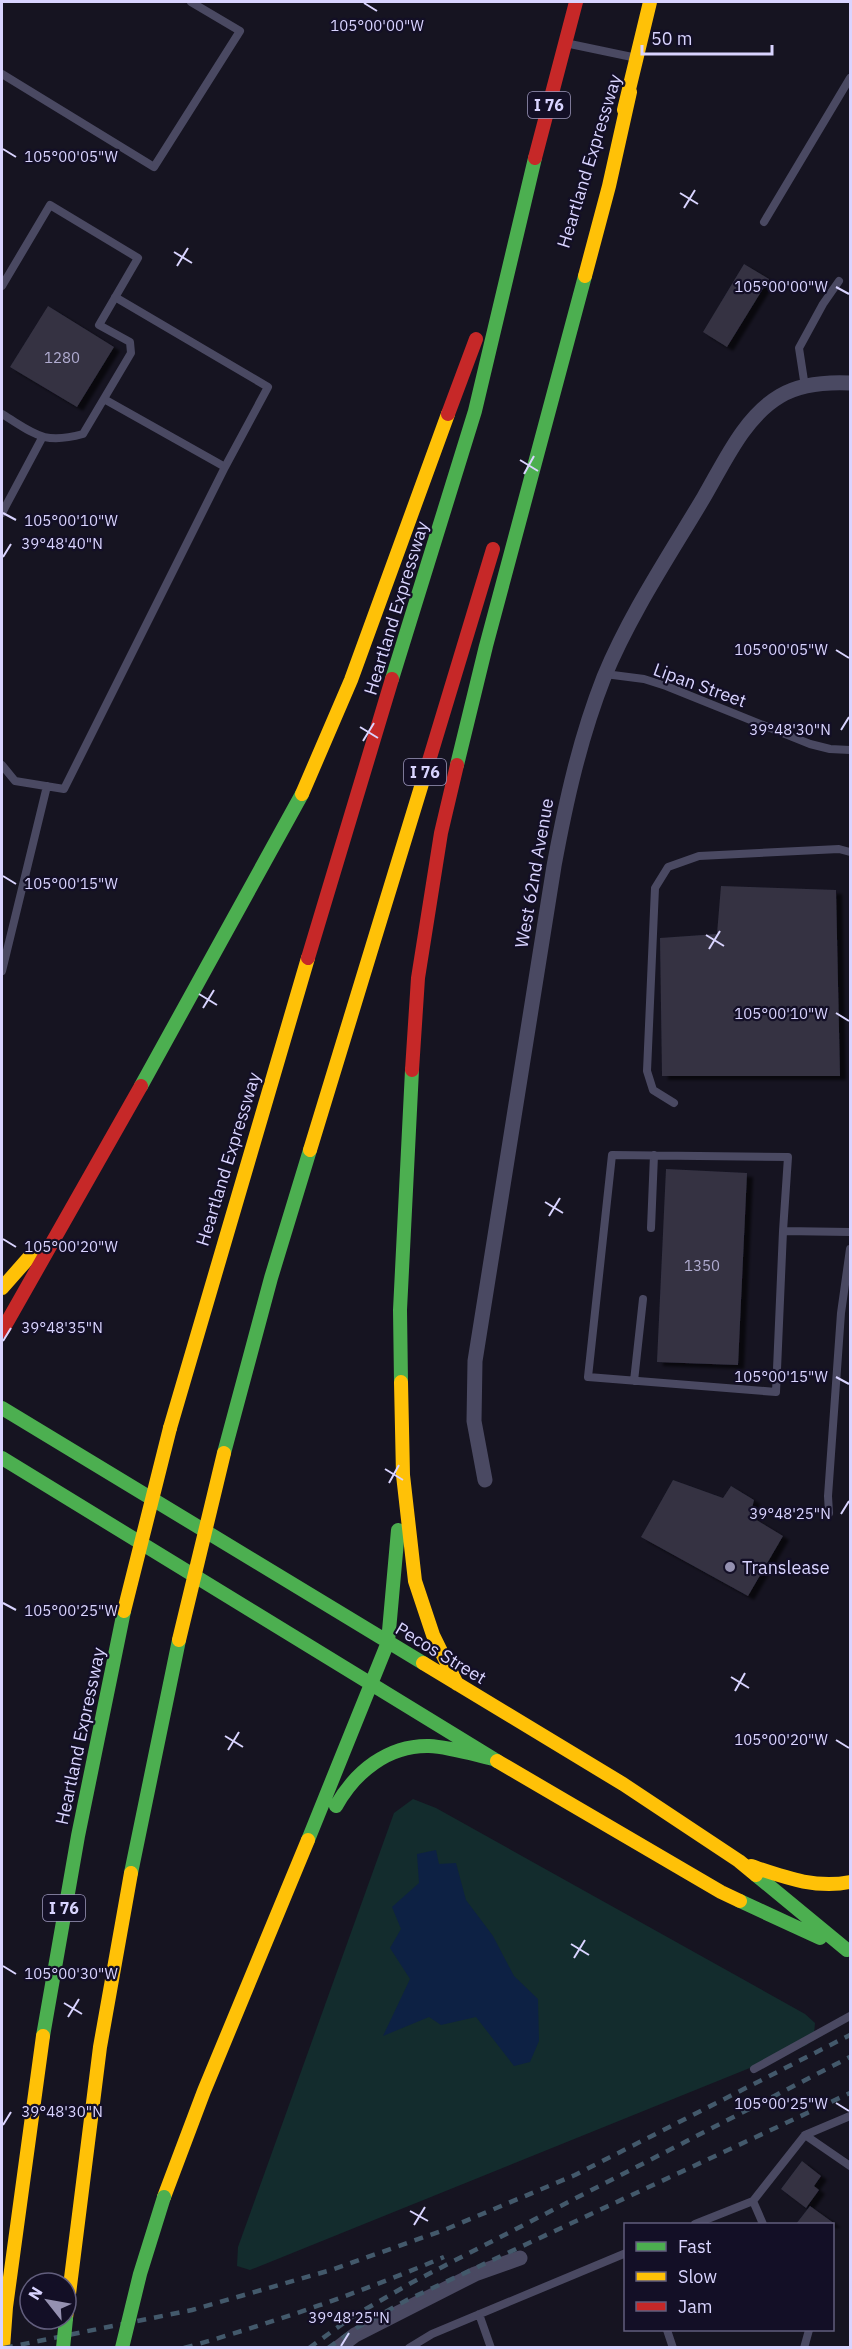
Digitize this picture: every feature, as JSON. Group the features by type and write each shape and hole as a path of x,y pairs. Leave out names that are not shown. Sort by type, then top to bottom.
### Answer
{"main road":[{"name":"Heartland Expressway","path":"3,2348 47,2005 78,1836 124,1611 170,1428 222,1243 324,900 475,411 533,166 576,2"},
{"name":"Heartland Expressway","path":"544,375 630,92 650,2"},
{"path":"457,1684 433,1635 415,1581 403,1476 400,1310 418,978 441,833 486,646 609,186 630,92"},
{"path":"2,1331 298,803 327,740 387,587 467,365 533,166"},
{"name":"I 76","path":"71,2271 100,2047 123,1915 179,1640 224,1454 271,1278 498,533"},
{"path":"2,1288 17,1273 84,1188"},
{"name":"Pecos Street","path":"2,1408 623,1784 739,1862 849,1948"},
{"name":"Pecos Street","path":"2,1458 494,1759 721,1892 849,1948"},
{"path":"122,2348 140,2274 164,2197 204,2091 388,1642 403,1476"},
{"path":"298,1866 352,1780 372,1763 392,1754 423,1746 437,1746 494,1759"},
{"path":"739,1862 796,1881 834,1886 850,1882"},
{"name":"I 76","path":"63,2348 65,2331"}],"street":[{"name":"West 62nd Avenue","path":"485,1480 474,1421 475,1362 564,811 580,744 605,674 645,597 743,432 771,402 790,391 805,387 850,383"},
{"path":"338,2348 355,2335 475,2274 520,2258"}],"lane":[{"path":"2,74 154,167 240,31 191,2"},
{"path":"566,44 637,58"},
{"path":"764,222 850,78"},
{"path":"2,286 50,206 138,258 99,325 130,342 131,353 83,434 62,440 42,438 2,414"},
{"path":"805,387 799,348 838,280"},
{"path":"2,765 15,781 64,789 225,467 268,387 115,297"},
{"path":"104,399 225,467"},
{"path":"2,513 42,438"},
{"name":"Lipan Street","path":"605,674 666,686 810,744 830,749 850,750"},
{"path":"2,972 47,786"},
{"path":"674,1103 653,1090 647,1071 655,888 668,867 699,856 839,849 850,852"},
{"path":"612,1155 654,1155 788,1157 776,1392 588,1377 612,1155"},
{"path":"651,1228 654,1155"},
{"path":"783,1231 850,1232"},
{"path":"829,1513 828,1496 841,1313 850,1249"},
{"path":"634,1381 643,1299"},
{"path":"754,2069 850,2016"},
{"path":"698,2223 753,2201 805,2135 850,2116"},
{"path":"805,2135 850,2166"},
{"path":"753,2201 763,2223"},
{"path":"409,2348 432,2334 624,2254"},
{"path":"479,2314 491,2348"},
{"path":"667,2331 673,2348"},
{"path":"804,2348 809,2331"}],"green space":[{"path":"413,1799 436,1808 805,2014 815,2023 814,2034 807,2045 250,2270 237,2266 238,2247 394,1813"}],"water":[{"path":"436,1850 439,1864 456,1863 466,1900 493,1936 514,1976 538,1999 539,2041 530,2062 514,2066 476,2017 441,2025 429,2017 383,2036 410,1979 390,1948 401,1929 392,1907 419,1883 417,1854"}],"building":[{"path":"744,264 769,279 727,347 703,332"},
{"path":"48,306 114,347 77,407 10,367"},
{"path":"721,886 836,890 840,1076 662,1076 660,938 717,934"},
{"path":"666,1169 747,1173 738,1365 657,1362"},
{"name":"Translease","path":"673,1480 723,1498 731,1486 754,1500 750,1516 783,1536 748,1596 641,1537"},
{"path":"802,2161 821,2176 814,2186 819,2190 806,2208 781,2189"},
{"path":"810,2206 834,2223 797,2223"}],"railway":[{"path":"4,2348 192,2310 331,2270 444,2230 575,2175 850,2035"},
{"path":"309,2348 352,2317 411,2283 850,2057"},
{"path":"328,2348 358,2327 407,2300 850,2093"},
{"path":"184,2348 316,2307 444,2257"}],"traffic: fast":[{"path":"392,679 475,411 535,158"},
{"path":"457,765 486,646 585,276"},
{"path":"141,1086 302,794"},
{"path":"401,1382 400,1310 412,1070"},
{"path":"224,1453 271,1278 310,1150"},
{"path":"2,1408 423,1663"},
{"path":"2,1458 497,1761"},
{"path":"308,1840 388,1642 398,1530"},
{"path":"43,2036 78,1836 124,1611"},
{"path":"131,1873 179,1640"},
{"path":"336,1806 363,1772 374,1763 400,1750 429,1746 493,1759"},
{"path":"756,1875 847,1950"},
{"path":"740,1901 820,1938"},
{"path":"122,2348 140,2274 164,2197"},
{"path":"63,2348 65,2331"}],"traffic: slow":[{"path":"624,110 650,2"},
{"path":"585,276 609,186 630,92"},
{"path":"302,794 351,680 448,414"},
{"path":"310,1150 428,764"},
{"path":"170,1428 308,958"},
{"path":"2,1288 33,1253"},
{"path":"401,1382 403,1475 415,1581 433,1635 457,1684"},
{"path":"124,1611 170,1428"},
{"path":"179,1640 224,1453"},
{"path":"423,1663 623,1784 739,1861 756,1875"},
{"path":"497,1761 740,1901"},
{"path":"164,2197 204,2091 308,1840"},
{"path":"751,1866 812,1883 850,1882"},
{"path":"72,2271 100,2047 131,1873"},
{"path":"3,2348 6,2307 43,2036"}],"traffic: jam":[{"path":"535,158 576,2"},
{"path":"448,414 476,339"},
{"path":"428,764 493,549"},
{"path":"308,958 392,679"},
{"path":"412,1070 418,978 441,833 457,765"},
{"path":"2,1331 141,1086"}],"place":[{"name":"Translease","path":"730,1567"}]}
